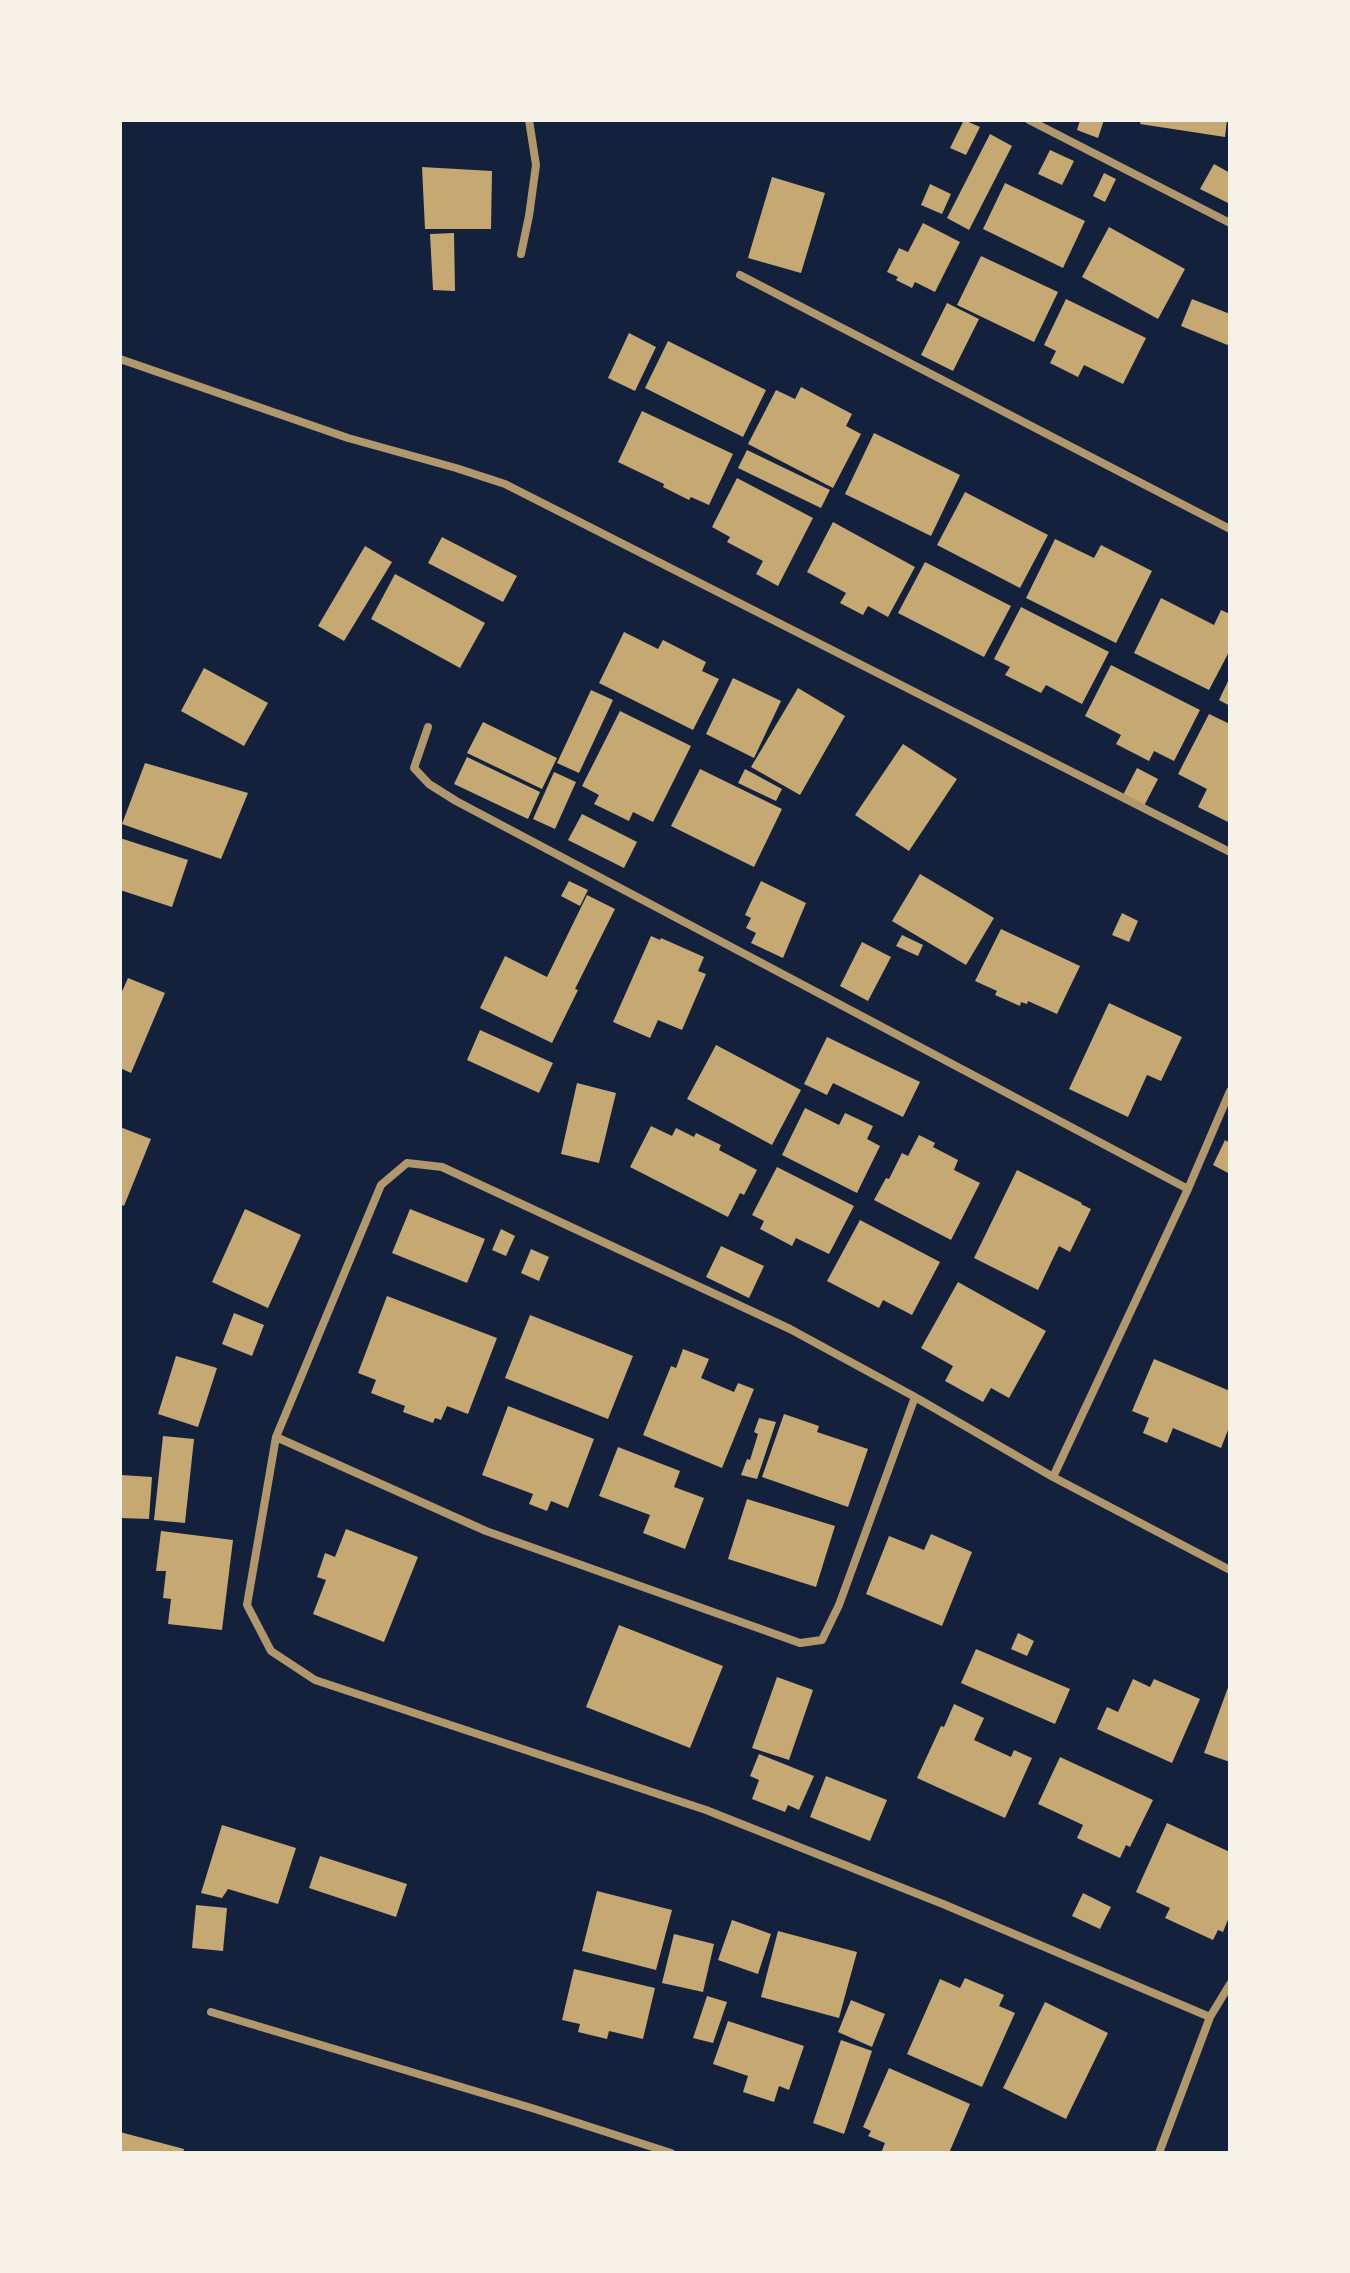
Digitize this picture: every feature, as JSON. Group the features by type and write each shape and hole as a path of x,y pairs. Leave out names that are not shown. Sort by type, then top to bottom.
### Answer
{"street":[{"path":"521,254 536,165 529,120"},
{"path":"1029,120 1230,223"},
{"path":"740,275 1230,529"},
{"path":"120,359 348,438 505,484 1230,852"},
{"path":"428,727 414,768 429,784 456,801 1188,1189"},
{"path":"1053,1477 1188,1189 1230,1091"},
{"path":"1210,2017 943,1904 706,1810 315,1680 271,1651 247,1605 276,1437 381,1185 407,1163 442,1167 790,1329 1053,1477 1230,1570"},
{"path":"276,1437 486,1531 800,1643 822,1640 839,1605 915,1397"},
{"path":"1159,2153 1210,2017 1230,1984"},
{"path":"211,2012 671,2153"}],"building":[{"path":"964,120 980,127 966,155 950,148"},
{"path":"1080,120 1104,120 1098,138 1077,130"},
{"path":"1141,120 1227,120 1225,137 1140,124"},
{"path":"990,134 1012,146 969,230 947,218"},
{"path":"1050,150 1074,161 1062,185 1038,174"},
{"path":"1214,164 1230,173 1230,204 1200,189"},
{"path":"422,167 492,171 491,229 425,229"},
{"path":"1104,173 1116,179 1105,202 1093,196"},
{"path":"772,177 825,193 801,273 748,258"},
{"path":"1005,183 1085,221 1063,268 983,229"},
{"path":"930,184 951,194 942,214 921,205"},
{"path":"923,223 960,242 935,292 915,282 912,288 887,272 899,248 908,252"},
{"path":"1109,227 1185,269 1158,319 1082,277"},
{"path":"454,233 455,291 433,290 430,234"},
{"path":"981,256 1058,292 1034,342 957,305"},
{"path":"1066,299 1146,338 1123,384 1084,365 1078,377 1050,363 1056,351 1044,345"},
{"path":"1192,299 1230,314 1230,346 1181,326"},
{"path":"947,303 979,319 953,371 921,355"},
{"path":"629,333 656,347 635,391 608,378"},
{"path":"668,341 766,390 743,437 645,388"},
{"path":"801,387 852,414 846,426 861,434 833,488 748,444 776,390 795,399"},
{"path":"642,411 733,454 709,505 691,497 689,500 618,462"},
{"path":"874,433 960,475 931,536 845,494"},
{"path":"747,450 830,490 821,508 738,468"},
{"path":"737,478 813,518 778,586 756,574 763,561 727,542 730,537 712,527"},
{"path":"965,492 1048,535 1020,588 937,545"},
{"path":"833,522 915,567 888,617 868,606 863,615 840,603 846,593 807,572"},
{"path":"442,537 517,576 503,602 428,563"},
{"path":"1055,539 1094,558 1101,545 1152,571 1116,643 1026,598"},
{"path":"365,546 392,562 344,641 318,626"},
{"path":"925,562 1011,606 984,657 898,613"},
{"path":"395,574 485,623 460,668 371,619"},
{"path":"1161,598 1214,625 1221,610 1230,614 1230,650 1209,690 1134,653"},
{"path":"1021,607 1109,652 1082,704 1046,685 1041,693 1005,675 1010,667 994,659"},
{"path":"624,632 658,649 663,640 706,662 702,671 719,679 693,730 599,683"},
{"path":"1111,665 1200,710 1174,761 1154,751 1149,761 1116,744 1121,735 1085,716"},
{"path":"204,668 268,703 244,746 181,711"},
{"path":"1230,677 1230,706 1219,700"},
{"path":"733,678 781,701 754,758 706,734"},
{"path":"798,688 845,716 800,795 751,767"},
{"path":"591,690 613,700 579,773 557,763"},
{"path":"620,711 691,746 653,822 633,812 629,821 594,804 599,795 582,786"},
{"path":"1209,714 1230,724 1230,823 1198,807 1207,789 1178,774"},
{"path":"483,722 557,758 542,789 467,753"},
{"path":"903,744 957,779 909,851 855,815"},
{"path":"467,757 540,792 528,819 454,784"},
{"path":"145,763 248,793 221,859 122,824"},
{"path":"1137,768 1158,779 1144,806 1123,795"},
{"path":"700,769 782,809 754,867 671,826"},
{"path":"745,769 782,789 776,801 738,783"},
{"path":"554,772 576,782 555,829 533,819"},
{"path":"582,814 637,842 624,868 568,840"},
{"path":"120,838 188,860 172,907 120,890"},
{"path":"920,874 994,918 966,965 892,921"},
{"path":"569,881 588,890 580,906 561,896"},
{"path":"761,881 806,903 783,958 751,943 756,933 746,928 751,918 745,915"},
{"path":"587,895 615,909 552,1043 480,1008 505,956 547,977"},
{"path":"1122,913 1138,921 1129,942 1112,935"},
{"path":"1001,929 1080,966 1057,1014 1028,1001 1027,1004 1021,1002 1020,1006 995,995 997,991 975,981"},
{"path":"902,935 923,945 918,956 896,946"},
{"path":"651,936 704,957 698,971 706,974 682,1030 658,1020 650,1038 613,1022"},
{"path":"862,942 891,957 868,1001 840,986"},
{"path":"128,978 165,993 131,1073 120,1068 120,996"},
{"path":"1109,1003 1182,1037 1161,1081 1147,1075 1128,1117 1069,1089"},
{"path":"480,1030 553,1063 539,1093 467,1060"},
{"path":"827,1037 920,1082 903,1117 833,1083 827,1095 804,1084"},
{"path":"716,1045 801,1090 772,1145 687,1099"},
{"path":"577,1083 616,1093 599,1163 561,1154"},
{"path":"805,1108 839,1125 845,1113 873,1126 867,1139 880,1146 857,1193 782,1155"},
{"path":"651,1126 672,1136 676,1128 694,1137 696,1133 721,1145 719,1150 757,1170 728,1217 630,1167"},
{"path":"120,1127 151,1139 124,1206 120,1204"},
{"path":"919,1135 935,1143 933,1147 958,1160 954,1170 980,1183 951,1240 874,1200 902,1153 908,1156"},
{"path":"1225,1140 1230,1143 1230,1174 1213,1165"},
{"path":"777,1167 854,1206 829,1254 796,1238 792,1246 760,1229 764,1221 752,1215"},
{"path":"1017,1170 1091,1209 1070,1252 1059,1246 1038,1290 974,1258"},
{"path":"245,1209 301,1235 268,1308 212,1282"},
{"path":"410,1209 485,1239 467,1283 392,1253"},
{"path":"860,1220 940,1262 912,1315 883,1300 879,1308 827,1281"},
{"path":"501,1229 515,1236 506,1256 492,1250"},
{"path":"721,1246 764,1266 749,1298 706,1277"},
{"path":"531,1249 549,1257 539,1281 521,1273"},
{"path":"958,1282 1046,1331 1009,1398 991,1388 983,1402 945,1381 953,1366 921,1348"},
{"path":"387,1296 497,1338 468,1414 447,1406 441,1420 435,1418 433,1423 403,1412 405,1406 371,1393 376,1380 358,1373"},
{"path":"234,1313 264,1325 252,1356 222,1344"},
{"path":"530,1315 633,1356 608,1419 505,1378"},
{"path":"683,1349 709,1359 701,1378 734,1392 738,1383 754,1389 722,1468 643,1435 671,1366 676,1368"},
{"path":"176,1356 217,1368 198,1427 158,1414"},
{"path":"1154,1359 1230,1391 1230,1425 1221,1448 1173,1428 1167,1443 1143,1433 1149,1418 1132,1411"},
{"path":"508,1406 594,1439 568,1508 551,1501 547,1511 529,1504 533,1494 482,1475"},
{"path":"784,1414 819,1426 817,1432 868,1449 848,1507 762,1477"},
{"path":"759,1418 776,1422 757,1479 741,1475 747,1459 750,1460"},
{"path":"163,1436 194,1439 185,1523 154,1520"},
{"path":"618,1447 680,1471 674,1487 704,1498 685,1549 643,1533 650,1515 599,1496"},
{"path":"121,1475 152,1477 149,1519 120,1518"},
{"path":"747,1499 835,1526 816,1587 728,1559"},
{"path":"346,1529 418,1557 384,1642 313,1614 326,1580 317,1577 325,1553 335,1557"},
{"path":"161,1531 233,1540 222,1630 168,1624 171,1599 163,1598 166,1571 156,1571"},
{"path":"931,1534 972,1552 942,1626 866,1594 889,1536 924,1550"},
{"path":"619,1625 723,1666 690,1748 586,1707"},
{"path":"1018,1633 1034,1641 1027,1656 1011,1649"},
{"path":"976,1649 1070,1689 1055,1724 961,1683"},
{"path":"777,1677 813,1690 789,1760 752,1748"},
{"path":"1133,1679 1150,1687 1154,1679 1200,1699 1172,1763 1097,1729 1107,1707 1118,1712"},
{"path":"1230,1682 1230,1762 1204,1753"},
{"path":"954,1704 984,1718 974,1740 1011,1757 1014,1750 1032,1758 1005,1818 917,1778"},
{"path":"759,1754 814,1776 799,1810 788,1805 785,1812 752,1799 759,1780 750,1776"},
{"path":"1060,1757 1153,1800 1130,1847 1126,1845 1120,1858 1077,1838 1083,1825 1038,1804"},
{"path":"826,1776 887,1800 870,1841 810,1817"},
{"path":"1167,1823 1230,1852 1230,1915 1223,1932 1218,1930 1213,1940 1165,1918 1170,1908 1136,1892"},
{"path":"222,1825 296,1848 278,1904 228,1889 222,1898 201,1893"},
{"path":"320,1856 407,1884 396,1917 309,1888"},
{"path":"597,1891 672,1910 656,1970 582,1951"},
{"path":"1083,1893 1111,1907 1100,1929 1072,1916"},
{"path":"196,1905 227,1908 223,1951 192,1948"},
{"path":"732,1920 771,1934 758,1974 718,1960"},
{"path":"778,1931 857,1952 839,2018 761,1997"},
{"path":"674,1934 714,1944 703,1992 662,1983"},
{"path":"574,1969 655,1988 643,2039 609,2031 607,2039 578,2032 580,2024 562,2020"},
{"path":"965,1978 1004,1995 999,2006 1015,2013 982,2087 907,2054 940,1979 960,1988"},
{"path":"707,1996 727,2002 713,2043 693,2038"},
{"path":"851,2000 885,2014 872,2047 838,2032"},
{"path":"1045,2002 1108,2033 1066,2119 1003,2088"},
{"path":"728,2021 804,2046 789,2090 779,2086 774,2102 743,2092 748,2076 713,2064"},
{"path":"841,2040 872,2051 844,2134 813,2123"},
{"path":"889,2068 970,2104 949,2153 881,2153 885,2143 868,2136 871,2131 863,2127"},
{"path":"120,2132 184,2149 183,2153 120,2153"}]}
